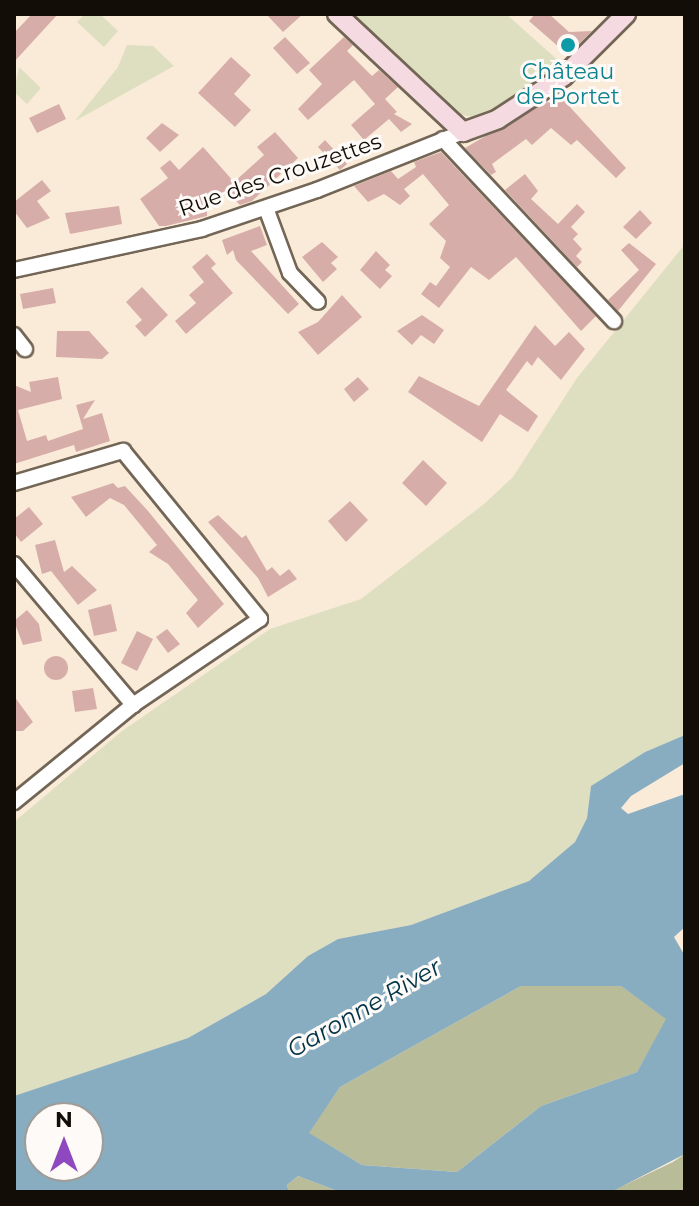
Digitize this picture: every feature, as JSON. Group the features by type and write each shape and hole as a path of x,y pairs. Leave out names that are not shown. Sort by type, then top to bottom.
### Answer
{"street":[{"path":"337,14 463,132 498,119 564,76 626,14"},
{"name":"Rue des Crouzettes","path":"14,270 202,229 266,208 463,132"},
{"path":"443,139 614,321"},
{"path":"266,208 290,273 318,302"},
{"path":"14,335 25,349"},
{"path":"14,483 123,451 260,619 133,705 14,802"},
{"path":"14,564 133,705"}],"green space":[{"path":"85,14 100,14 118,31 104,47 77,22"},
{"path":"351,14 506,14 560,62 521,98 482,119 458,114"},
{"path":"127,45 153,46 174,66 75,121 118,67"},
{"path":"19,67 41,88 27,104 14,92"},
{"path":"685,244 685,735 645,752 591,786 587,818 575,842 529,881 411,925 338,939 308,956 266,994 188,1038 14,1096 14,822 122,731 270,629 361,599 484,504 513,477 577,378"},
{"path":"521,986 621,986 667,1019 637,1072 541,1106 457,1172 362,1165 308,1133 340,1087"},
{"path":"685,1154 685,1192 610,1192 673,1162"},
{"path":"298,1176 340,1192 289,1192 287,1185"}],"water":[{"name":"Garonne River","path":"685,735 685,763 631,796 621,808 628,814 685,794 685,927 674,937 685,956 685,1154 611,1192 340,1192 298,1176 287,1185 289,1192 14,1192 14,1096 188,1038 266,994 308,956 338,939 411,925 529,881 575,842 587,818 591,786 645,752","holes":["521,986 621,986 666,1019 637,1072 541,1106 457,1172 362,1165 309,1133 340,1087"]}],"building":[{"path":"32,14 58,14 14,62 14,33"},
{"path":"266,14 303,14 283,32"},
{"name":"Château de Portet","path":"535,14 549,14 569,32 592,31 568,55 529,21"},
{"path":"285,37 310,63 297,74 273,48"},
{"path":"344,37 353,45 347,51 372,76 379,70 398,87 385,99 397,112 394,114 412,124 401,132 389,119 364,140 351,125 375,104 354,80 308,120 298,109 322,84 309,70"},
{"path":"231,57 251,75 234,94 251,110 235,127 198,93"},
{"path":"558,94 626,168 616,178 577,140 571,145 551,128 532,145 526,139 492,164 496,172 491,175 465,148"},
{"path":"59,104 66,119 37,133 29,118"},
{"path":"162,123 179,135 160,152 146,138"},
{"path":"275,132 298,158 252,201 240,205 227,192 207,209 207,216 159,226 140,199 168,178 160,168 170,160 179,170 203,147 234,182 264,155 257,147"},
{"path":"325,140 347,164 340,170 318,147"},
{"path":"441,152 596,316 581,331 516,257 489,280 471,267 439,308 421,294 430,282 436,286 450,267 440,258 446,241 429,224 449,205 423,174 404,189 410,196 400,205 384,194 368,202 354,186 391,171 398,179 416,167 414,162"},
{"path":"525,174 538,191 531,199 558,224 577,204 585,212 571,227 578,234 573,239 582,249 576,256 582,262 577,267 505,190"},
{"path":"42,180 51,191 37,201 50,218 27,228 14,211 14,202"},
{"path":"119,206 122,224 70,234 65,213"},
{"path":"640,210 652,223 636,239 623,227"},
{"path":"260,226 267,245 251,251 299,304 288,314 236,260 233,250 227,255 222,240"},
{"path":"322,242 338,257 331,263 337,269 323,282 302,257"},
{"path":"629,243 656,264 618,311 608,300 639,270 621,250"},
{"path":"376,251 390,265 385,270 392,276 380,289 360,270"},
{"path":"207,254 216,264 211,268 233,293 186,334 175,321 196,303 189,295 204,282 192,267"},
{"path":"142,287 168,315 145,337 135,326 142,320 126,302"},
{"path":"53,288 56,303 23,309 20,294"},
{"path":"342,295 362,317 318,355 298,332 318,322"},
{"path":"422,315 444,330 434,344 421,335 412,345 397,331"},
{"path":"535,325 555,346 569,332 585,349 561,380 538,357 532,366 527,361 506,390 538,416 528,432 500,414 482,442 408,392 419,376 479,406"},
{"path":"57,331 89,331 109,353 102,359 56,357"},
{"path":"58,377 62,399 18,410 27,441 46,435 48,441 83,429 76,405 95,400 83,419 102,413 110,441 76,452 74,445 14,464 14,385 31,392 29,382"},
{"path":"358,377 369,389 354,402 344,389"},
{"path":"423,460 447,483 426,506 402,483"},
{"path":"113,483 118,488 125,486 148,511 224,604 198,628 186,613 198,600 168,564 149,552 157,545 124,505 110,498 86,517 71,497"},
{"path":"350,501 368,520 346,542 328,521"},
{"path":"29,507 43,524 21,542 14,533 14,519"},
{"path":"218,515 242,538 246,535 267,571 272,567 280,576 289,569 297,579 268,597 258,578 208,522"},
{"path":"55,540 64,572 72,566 97,590 78,605 51,571 42,574 35,545"},
{"path":"111,604 117,631 94,636 88,610"},
{"path":"27,610 39,624 42,641 23,645 14,621"},
{"path":"167,629 180,644 168,653 156,637"},
{"path":"137,631 153,639 137,671 121,663"},
{"path":"56,656 67,663 68,668 61,679 56,680 45,673 44,668 51,657"},
{"path":"93,688 97,709 75,712 72,691"},
{"path":"14,696 33,722 23,731 14,731"}],"place":[{"name":"Château de Portet","path":"568,45"}]}
